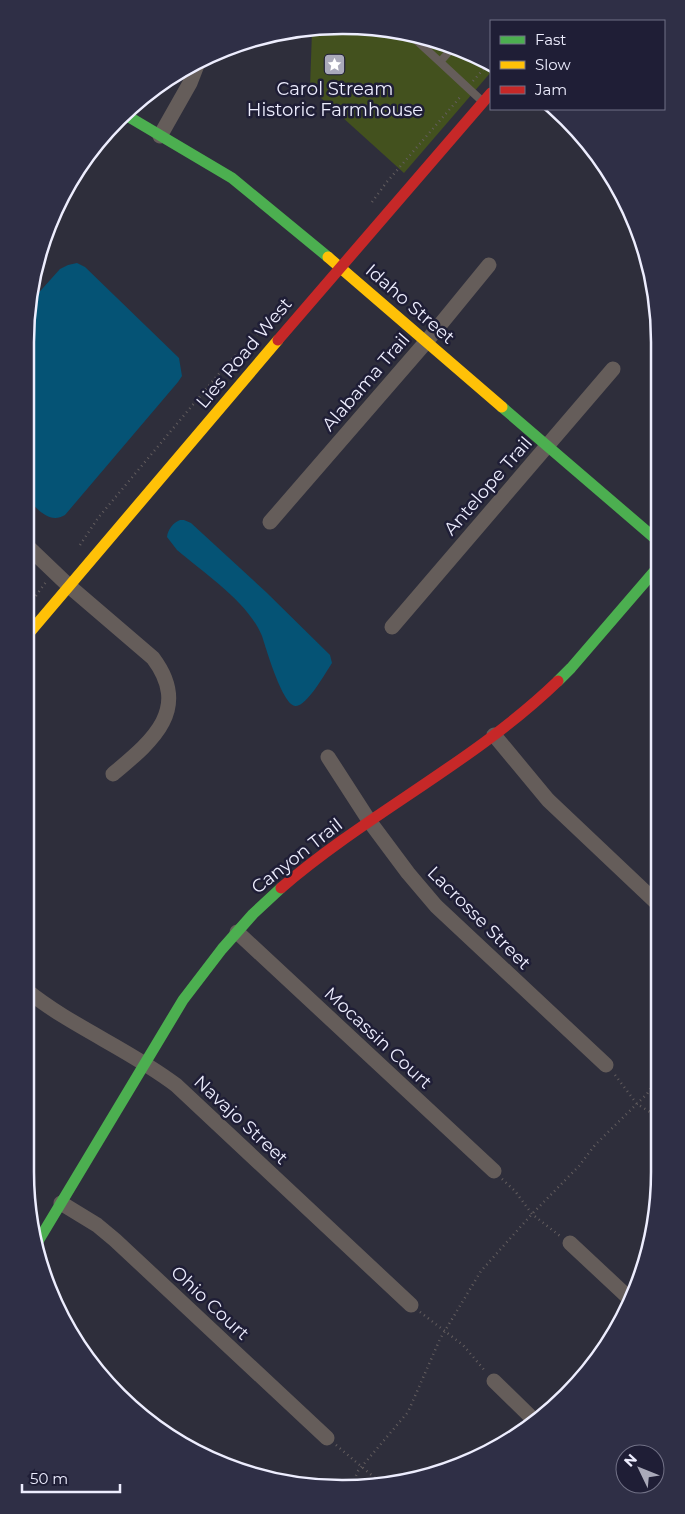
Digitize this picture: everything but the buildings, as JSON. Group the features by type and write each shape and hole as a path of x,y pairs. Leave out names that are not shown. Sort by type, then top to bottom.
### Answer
{"street":[{"path":"160,136 194,72"},
{"name":"Lies Road West","path":"34,627 340,267 487,98"},
{"name":"Idaho Street","path":"130,118 232,178 340,267 651,535"},
{"name":"Alabama Trail","path":"270,522 426,342 489,265"},
{"name":"Antelope Trail","path":"392,627 613,369"},
{"path":"34,552 69,586 153,658 161,669 170,695 160,728 145,747 113,774"},
{"name":"Canyon Trail","path":"41,1237 183,1000 204,971 237,932 273,894 337,843 494,736 536,703 571,668 651,575"},
{"path":"494,736 548,800 651,897"},
{"name":"Lacrosse Street","path":"328,757 370,822 408,873 436,906 606,1065"},
{"name":"Mocassin Court","path":"237,932 494,1171"},
{"name":"Navajo Street","path":"34,996 176,1085 411,1305"},
{"name":"Ohio Court","path":"62,1203 97,1225 115,1240 327,1438"},
{"path":"570,1243 626,1295"},
{"path":"494,1381 530,1416"}],"lane":[{"path":"420,44 468,88 487,98"},
{"path":"440,62 448,52"}],"path":[{"path":"371,204 386,183 485,69"},
{"path":"76,551 98,518 227,364 277,316"},
{"path":"34,598 55,572"},
{"path":"606,1065 637,1104 651,1113"},
{"path":"354,1480 361,1467 408,1412 445,1330 481,1272 532,1214 579,1166 595,1145 651,1088"},
{"path":"494,1171 515,1191 532,1214 570,1243"},
{"path":"411,1305 463,1345 494,1381"},
{"path":"327,1438 376,1479"}],"green space":[{"path":"322,34 383,36 422,44 461,57 490,72 404,173 310,88 312,35"}],"water":[{"path":"77,263 85,267 179,358 182,376 65,515 54,518 48,517 34,505 34,322 38,294 60,269"},
{"path":"180,520 191,523 266,592 330,655 332,663 311,695 300,705 291,704 286,697 276,676 262,636 247,612 225,589 177,550 167,537 171,527"}],"traffic: fast":[{"path":"131,118 232,178 328,257"},
{"path":"502,407 651,535"},
{"path":"558,681 651,575"},
{"path":"41,1236 183,1000 222,949 253,914 281,888"}],"traffic: slow":[{"path":"328,257 502,407"},
{"path":"34,627 278,340"}],"traffic: jam":[{"path":"278,340 490,94"},
{"path":"281,888 349,835 492,737 558,681"}],"place":[{"name":"Carol Stream Historic Farmhouse","path":"335,64"}]}
